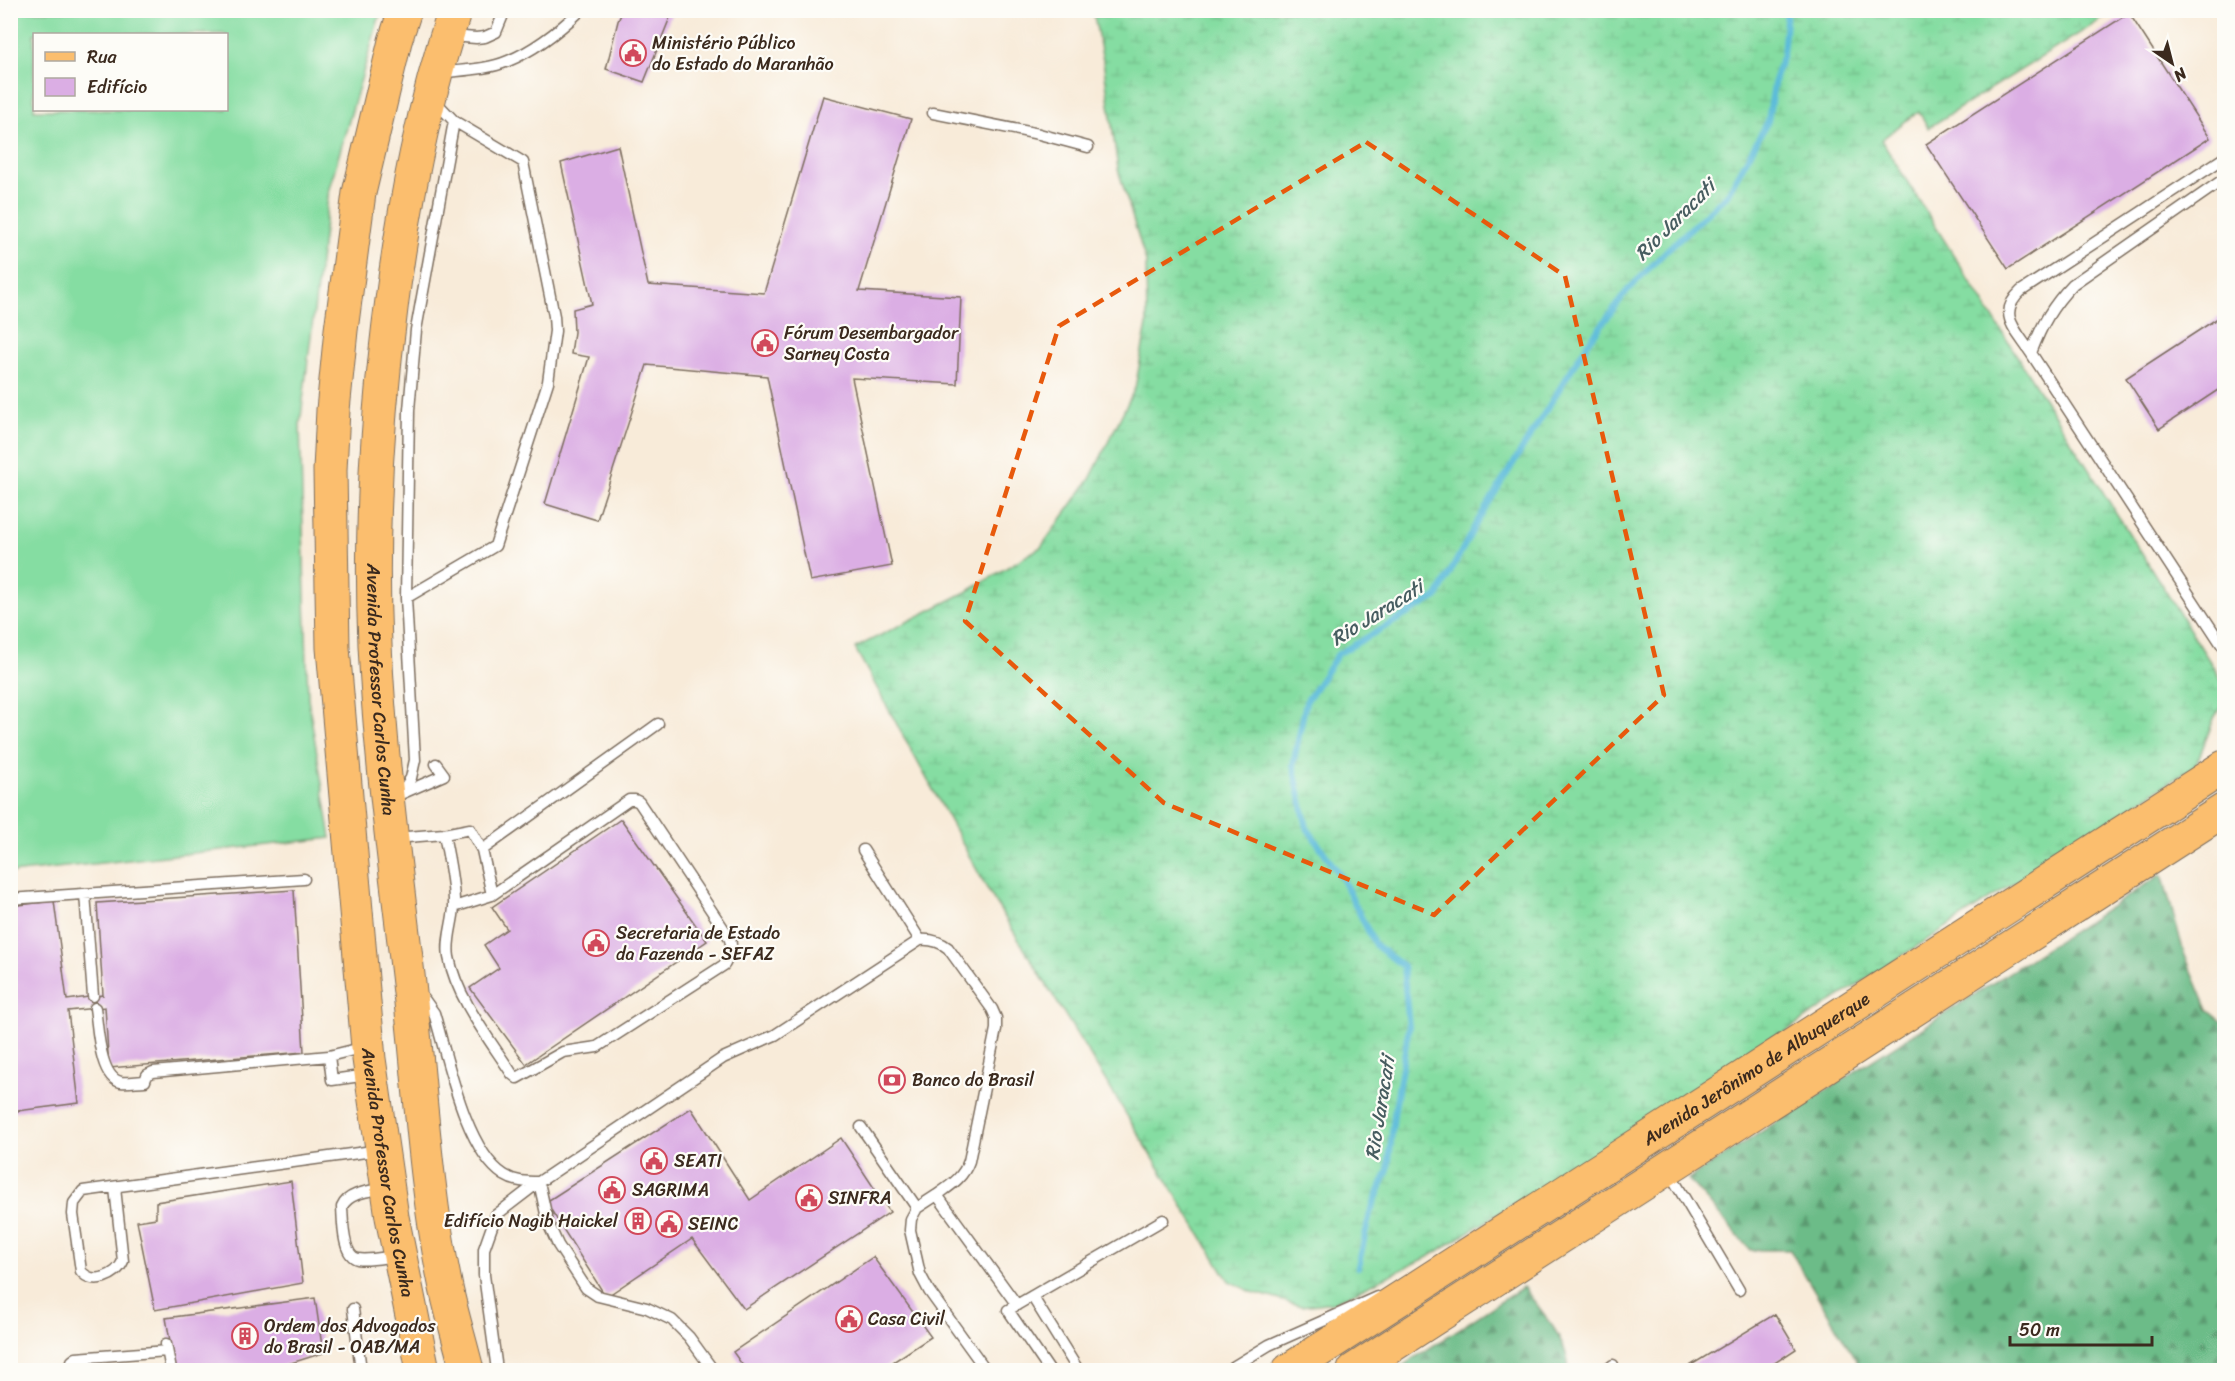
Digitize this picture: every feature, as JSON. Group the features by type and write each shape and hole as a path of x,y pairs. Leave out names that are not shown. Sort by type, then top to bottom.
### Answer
{"main road":[{"name":"Avenida Professor Carlos Cunha","path":"405,10 395,41 359,193 338,364 330,470 333,648 369,1060 387,1187 423,1371"},
{"name":"Avenida Professor Carlos Cunha","path":"451,23 431,84 414,157 384,365 376,471 374,601 375,647 431,1189 445,1282 466,1365"},
{"path":"330,470 341,498 341,588 354,599 374,601"},
{"path":"333,648 357,648 365,658 374,759 393,808"},
{"name":"Avenida Jerônimo de Albuquerque","path":"1289,1371 2224,767"},
{"name":"Avenida Jerônimo de Albuquerque","path":"1354,1371 2224,810"}],"lane":[{"path":"451,23 485,37 496,32 505,10"},
{"path":"406,598 495,546 548,382 555,331 554,316 523,162 454,121 431,84 508,61 553,34 581,10"},
{"path":"933,113 1039,134 1088,147"},
{"path":"393,808 411,778 415,760 411,651 406,598 409,410 416,330 454,121"},
{"path":"2224,158 2021,291 2013,298 2008,308 2008,318 2224,648"},
{"path":"2031,353 2046,316 2073,284 2224,179"},
{"path":"482,850 658,724"},
{"path":"393,808 444,775 436,764"},
{"path":"444,834 454,907 448,956 452,970 467,1004 512,1074 517,1078 563,1052 597,1047 724,965 731,954 733,945 639,802 635,800 629,800 492,895 454,907"},
{"path":"393,808 444,834 470,829 482,850 492,895"},
{"path":"863,850 920,940"},
{"path":"10,899 304,879"},
{"path":"85,894 93,996"},
{"path":"497,1371 484,1275 484,1249 496,1215 539,1182 723,1058 776,1035 920,940 929,939 941,942 948,948 992,1009 996,1018 996,1029 965,1172 956,1182 917,1208 911,1219 910,1230 920,1274 929,1291 986,1371"},
{"path":"409,988 424,999 434,1012 465,1115 483,1153 492,1166 505,1176 519,1182 539,1182"},
{"path":"95,1008 103,1064 111,1076 120,1082 145,1081 147,1075 153,1072 329,1056 369,1060"},
{"path":"329,1056 332,1080 369,1060"},
{"path":"861,1127 917,1208"},
{"path":"115,1188 123,1261 120,1269 111,1276 90,1278 81,1271 73,1214 74,1203 83,1191 382,1149"},
{"path":"1667,1169 1739,1290"},
{"path":"539,1182 548,1223 558,1245 586,1288 598,1296 648,1308 672,1320 689,1337 713,1371"},
{"path":"387,1187 350,1197 344,1201 342,1207 346,1248 350,1255 357,1259 399,1255"},
{"path":"936,1195 1012,1307 1049,1371"},
{"path":"1012,1307 1163,1220"},
{"path":"1228,1371 1269,1345 1444,1271"},
{"path":"1032,1296 1078,1371"},
{"path":"353,1309 361,1371"},
{"path":"71,1371 72,1361 76,1358 167,1347 171,1371"}],"highlighted area":[{"path":"1366,142 1565,276 1664,695 1434,915 1164,803 965,621 1059,326"}],"green space":[{"path":"10,11 381,11 329,189 300,425 308,699 331,838 11,873"},
{"path":"1093,11 2115,11 1928,128 1919,111 1881,140 2224,684 2224,705 2215,716 2196,765 1629,1133 1430,1256 1334,1302 1301,1306 1252,1292 1229,1281 988,890 855,648 970,590 1041,547 1090,479 1135,388 1147,325 1146,262 1118,169 1103,60"},
{"path":"2162,874 2184,953 2208,1010 2224,1023 2224,1370 1862,1370 1790,1250 1750,1250 1688,1179"},
{"path":"1523,1287 1559,1336 1569,1370 1396,1370"}],"building":[{"name":"Ministério Público do Estado do Maranhão","path":"623,10 673,10 644,82 606,69"},
{"path":"2129,13 2210,138 2008,269 1926,144"},
{"name":"Fórum Desembargador Sarney Costa","path":"823,96 911,119 859,291 961,297 957,384 852,378 892,566 810,581 767,376 647,365 597,520 545,504 589,357 571,354 574,332 573,309 592,304 561,163 618,146 648,285 764,293"},
{"path":"2224,314 2224,386 2159,429 2126,378"},
{"name":"Secretaria de Estado da Fazenda - SEFAZ","path":"621,819 707,941 526,1064 470,988 499,968 484,945 507,929 492,907"},
{"path":"294,890 304,1052 109,1068 105,1007 68,1011 79,1103 10,1112 10,906 54,901 67,1000 103,995 97,903"},
{"path":"691,1108 750,1200 841,1138 890,1212 744,1309 692,1239 606,1297 546,1202"},
{"path":"291,1181 303,1283 155,1310 137,1221 156,1218 156,1202"},
{"path":"873,1257 931,1337 881,1370 746,1370 733,1352"},
{"name":"Ordem dos Advogados do Brasil - OAB/MA","path":"315,1298 323,1353 269,1370 175,1370 166,1318"},
{"path":"1775,1314 1796,1349 1764,1370 1683,1370"}],"waterway":[{"name":"Rio Jaracati","path":"1358,1267 1370,1213 1388,1170 1394,1114 1409,1027 1403,966 1375,945 1342,878 1307,828 1293,765 1306,702 1338,654 1437,597 1477,522 1586,346 1627,291 1667,250 1727,195 1768,121 1775,78 1783,54 1787,10"}],"place":[{"name":"Ministério Público do Estado do Maranhão","path":"633,53"},
{"name":"Fórum Desembargador Sarney Costa","path":"765,343"},
{"name":"Secretaria de Estado da Fazenda - SEFAZ","path":"596,943"},
{"name":"Banco do Brasil","path":"892,1080"},
{"name":"SEATI","path":"654,1161"},
{"name":"SAGRIMA","path":"612,1190"},
{"name":"SINFRA","path":"809,1198"},
{"name":"Edifício Nagib Haickel","path":"638,1221"},
{"name":"SEINC","path":"669,1224"},
{"name":"Casa Civil","path":"849,1319"},
{"name":"Ordem dos Advogados do Brasil - OAB/MA","path":"245,1336"}]}
